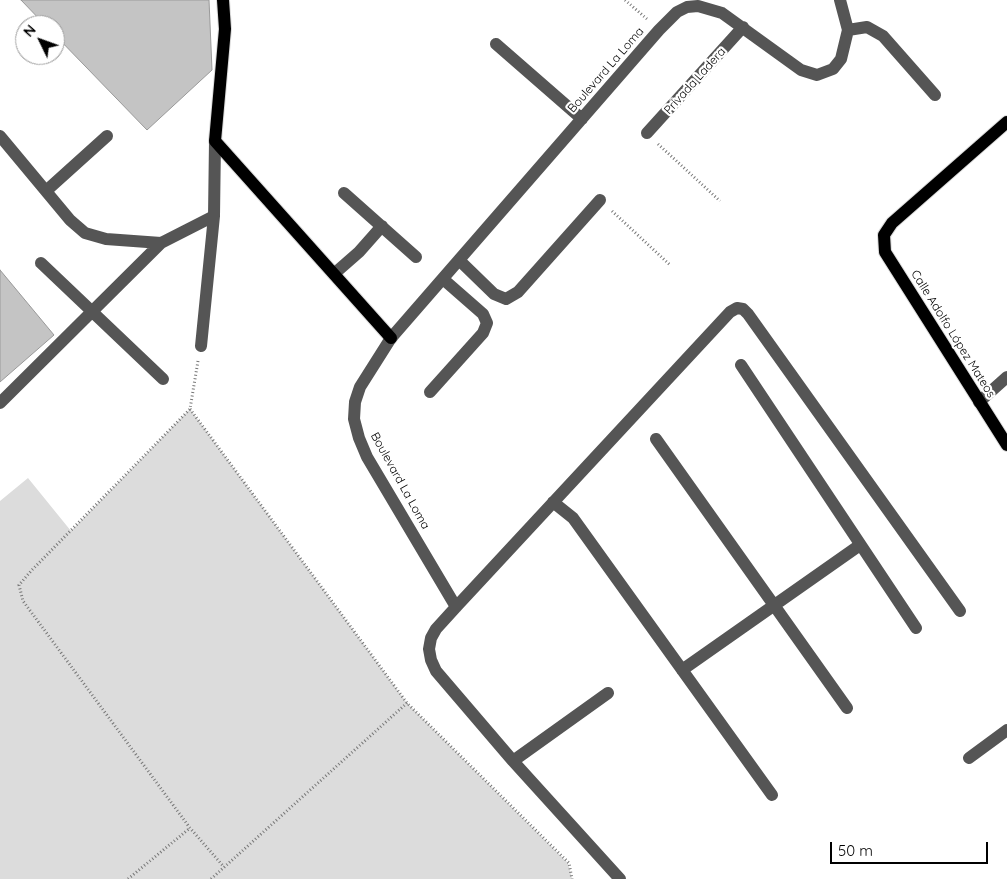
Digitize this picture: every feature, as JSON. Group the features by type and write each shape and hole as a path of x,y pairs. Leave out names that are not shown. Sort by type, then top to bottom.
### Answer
{"main road":[{"path":"223,0 225,29 216,141 391,338"},
{"name":"Calle Adolfo López Mateos","path":"1007,122 892,223 884,236 884,252 1007,445"}],"street":[{"path":"714,0 722,13"},
{"name":"Boulevard La Loma","path":"456,607 368,457 359,438 354,419 355,402 360,387 391,338 677,12 687,7 698,6 722,13 801,70 817,75 833,70 841,59 848,30 840,0"},
{"path":"848,30 867,27 883,36 935,95"},
{"name":"Privada Ladera","path":"647,133 743,28"},
{"path":"496,44 582,119"},
{"path":"0,136 70,220 85,233 106,239 161,243"},
{"path":"46,191 107,136"},
{"path":"201,346 214,216 216,141"},
{"path":"344,193 416,257"},
{"path":"459,260 494,294 506,299 518,292 600,200"},
{"path":"0,403 161,243 214,216"},
{"path":"335,274 359,252 382,226"},
{"path":"41,263 163,380"},
{"path":"430,392 483,333 487,323 483,314 443,279"},
{"path":"620,879 513,762 436,671 429,649 431,638 436,629 456,607 730,312 737,308 743,309 754,322 960,611"},
{"path":"741,365 916,628"},
{"path":"979,402 1007,377"},
{"path":"656,439 848,708"},
{"path":"554,502 573,518 772,795"},
{"path":"682,670 860,545"},
{"path":"513,762 608,693"},
{"path":"969,758 1007,730"}],"path":[{"path":"625,0 660,30"},
{"path":"647,133 720,201"},
{"path":"600,200 670,265"},
{"path":"201,346 190,409 19,585 23,601 190,828 224,867"},
{"path":"190,409 407,703 568,863 572,879"},
{"path":"211,879 407,703"},
{"path":"128,879 190,828"}],"shaded area":[{"path":"190,409 407,703 568,863 572,879 0,879 0,501 28,478 71,531"}],"building":[{"path":"21,0 209,0 212,70 147,130 65,45 65,15 35,15"},
{"path":"0,270 54,335 0,382"}]}
